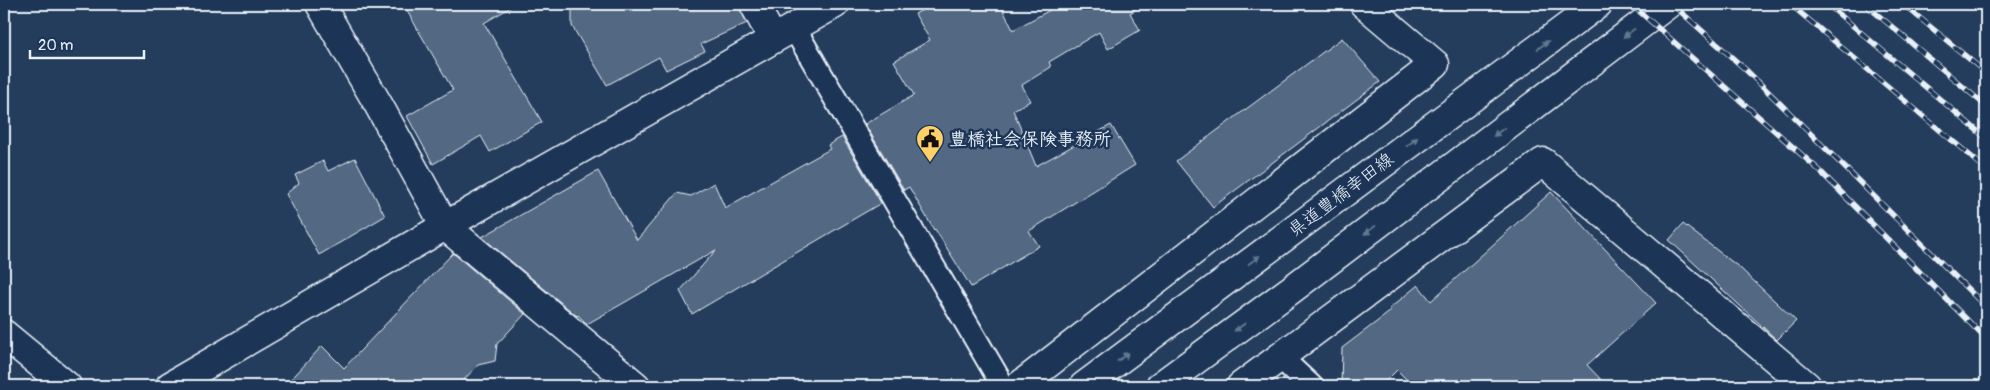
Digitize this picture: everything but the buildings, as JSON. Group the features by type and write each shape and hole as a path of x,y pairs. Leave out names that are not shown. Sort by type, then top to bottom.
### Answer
{"street":[{"path":"320,4 445,226 636,386"},
{"path":"754,4 784,33"},
{"path":"170,386 445,226 835,4"},
{"path":"1019,386 1435,64 1364,4"},
{"name":"県道豊橋幸田線","path":"1084,386 1598,4"},
{"path":"1160,386 1292,289 1668,4"},
{"path":"1241,386 1544,162 1807,386"},
{"path":"4,334 67,386"}],"lane":[{"path":"784,33 1003,386"},
{"path":"1281,358 1311,386"}],"railway":[{"path":"1631,4 1819,170 1986,339"},
{"path":"1672,4 1745,69 1986,307"},
{"path":"1790,4 1986,169"},
{"path":"1827,4 1986,138"},
{"path":"1865,4 1986,106"},
{"path":"1903,4 1986,73"}],"place":[{"name":"豊橋社会保険事務所","path":"930,163"}]}
